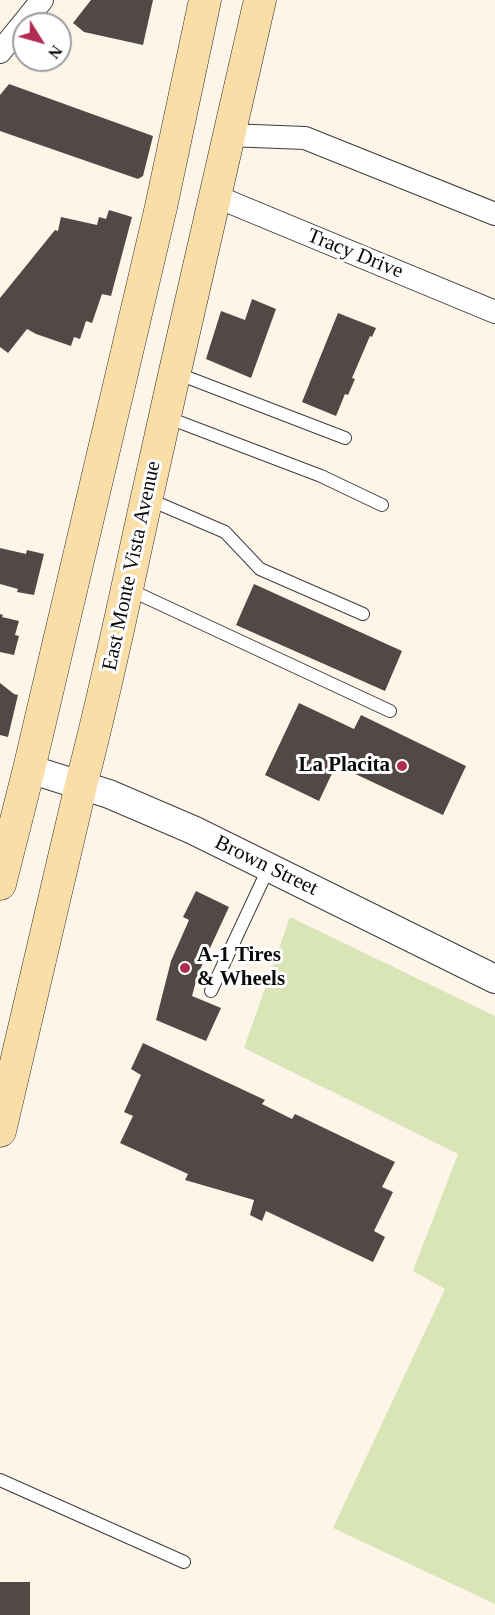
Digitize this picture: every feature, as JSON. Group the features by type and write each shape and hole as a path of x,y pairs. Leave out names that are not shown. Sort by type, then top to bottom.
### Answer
{"main road":[{"path":"0,884 161,207 205,0"},
{"name":"East Monte Vista Avenue","path":"0,1131 95,731 260,0"}],"street":[{"path":"0,52 42,0"},
{"path":"228,135 305,138 495,214"},
{"name":"Tracy Drive","path":"214,196 495,312"},
{"name":"Brown Street","path":"29,769 109,794 193,830 495,979"}],"lane":[{"path":"175,373 345,438"},
{"path":"165,417 321,476 382,505"},
{"path":"147,499 225,532 260,569 363,614"},
{"path":"127,588 390,711"},
{"path":"211,991 269,867"},
{"path":"0,1480 184,1562"}],"green space":[{"path":"290,917 495,1016 495,1604 333,1528 445,1289 413,1271 458,1154 244,1048"}],"building":[{"path":"91,0 153,0 143,45 84,32 73,23"},
{"path":"9,84 153,136 143,176 138,179 0,131 0,95"},
{"path":"109,210 132,217 111,296 102,294 92,323 86,321 80,339 74,337 71,346 27,329 8,353 0,347 0,298 55,230 58,231 61,217 97,225 99,217 106,219"},
{"path":"252,299 276,309 251,378 206,359 221,311 245,320"},
{"path":"338,313 376,328 372,337 370,336 352,378 355,379 348,395 345,394 336,416 302,402"},
{"path":"0,548 26,554 27,550 44,554 34,595 17,592 18,589 0,584"},
{"path":"254,584 402,651 385,691 236,625"},
{"path":"0,614 3,615 2,617 19,621 15,635 19,636 14,655 0,652"},
{"path":"0,683 18,695 8,737 0,735"},
{"path":"299,703 354,729 361,715 466,766 443,815 336,765 319,801 265,775"},
{"name":"A-1 Tires & Wheels","path":"196,891 229,907 198,974 192,996 221,1008 206,1041 156,1020 171,961 189,920 183,917"},
{"path":"143,1043 265,1100 262,1104 292,1119 295,1114 395,1162 382,1187 393,1192 374,1231 385,1237 373,1262 266,1211 262,1221 250,1215 254,1200 185,1180 188,1174 120,1143 133,1116 124,1112 141,1075 131,1069"},
{"path":"0,1582 30,1582 30,1615 0,1615"}],"place":[{"name":"La Placita","path":"402,766"},
{"name":"A-1 Tires & Wheels","path":"185,968"}]}
